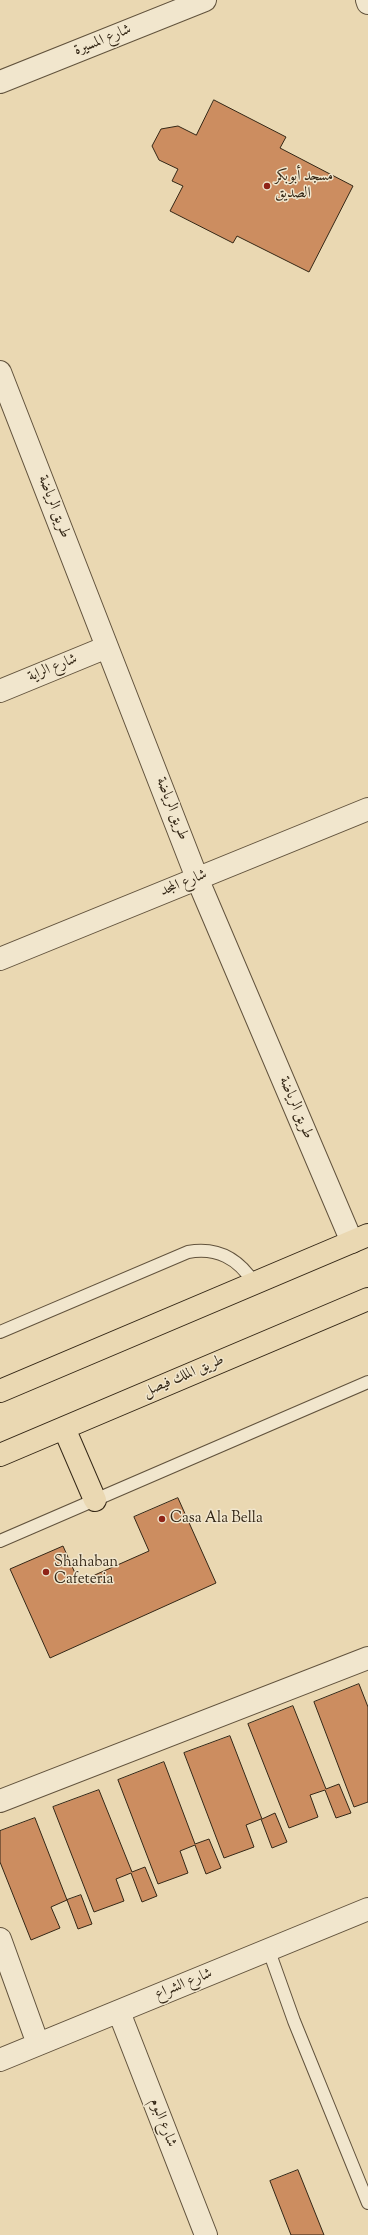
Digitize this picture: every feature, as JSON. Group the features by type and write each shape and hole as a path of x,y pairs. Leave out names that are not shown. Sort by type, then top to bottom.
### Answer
{"main road":[{"path":"0,1391 254,1282 360,1239"},
{"name":"طريق الملك فيصل","path":"0,1455 368,1299"},
{"path":"64,1428 95,1500"}],"street":[{"name":"شارع المسيرة","path":"0,82 206,0"},
{"name":"طريق الرياضة","path":"0,372 197,878 360,1239"},
{"name":"شارع الراية","path":"0,690 107,647"},
{"name":"شارع المجد","path":"0,959 368,808"},
{"path":"0,1801 368,1658"},
{"name":"شارع الشراع","path":"0,2060 269,1951 368,1909"},
{"path":"0,1939 38,2044"},
{"name":"شارع البوم","path":"119,2012 206,2235"}],"lane":[{"path":"0,1332 188,1252 207,1251 226,1256 238,1262 254,1282"},
{"path":"0,1542 368,1382"},
{"path":"269,1951 294,2021 368,2202"}],"building":[{"name":"مسجد أبوبكر الصديق","path":"214,100 286,137 280,148 353,186 309,272 237,236 233,243 170,211 183,186 172,181 178,169 159,160 152,146 161,129 178,126 196,135"},
{"path":"178,1498 216,1583 50,1658 10,1569 63,1546 79,1582 149,1551 134,1517"},
{"path":"359,1684 368,1707 368,1802 354,1807 314,1702"},
{"path":"293,1706 326,1789 339,1784 351,1813 336,1818 325,1790 310,1795 318,1817 289,1828 248,1724"},
{"path":"230,1736 262,1819 275,1813 287,1842 272,1848 261,1819 246,1825 254,1847 224,1858 184,1753"},
{"path":"164,1762 195,1844 209,1839 221,1868 206,1874 195,1845 180,1851 188,1873 158,1884 118,1780"},
{"path":"99,1790 132,1872 145,1867 157,1896 142,1902 131,1873 116,1879 124,1901 94,1912 53,1807"},
{"path":"35,1818 67,1900 51,1907 60,1928 31,1940 0,1862 0,1831"},
{"path":"81,1895 92,1924 78,1929 67,1900"},
{"path":"298,2170 324,2235 291,2235 270,2181"}],"place":[{"name":"مسجد أبوبكر الصديق","path":"267,186"},
{"name":"Casa Ala Bella","path":"162,1519"},
{"name":"Shahaban Cafeteria","path":"46,1572"}]}
